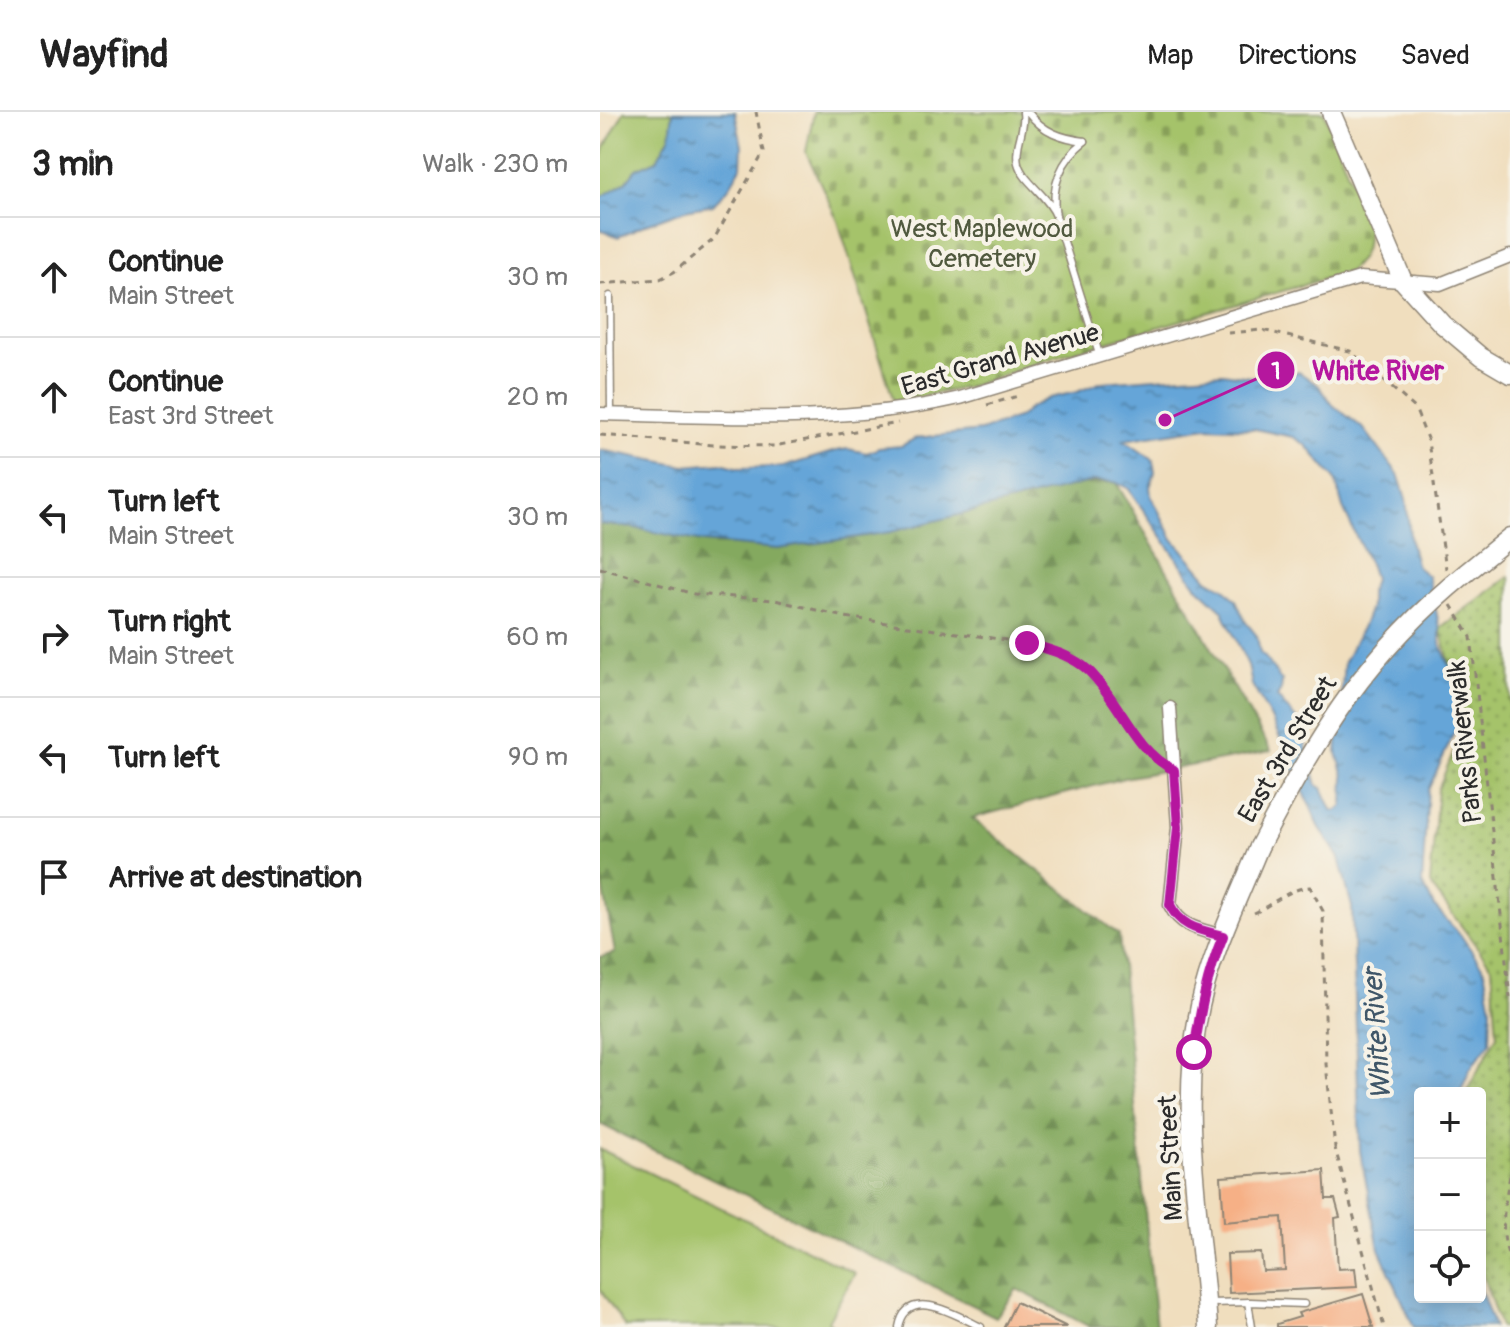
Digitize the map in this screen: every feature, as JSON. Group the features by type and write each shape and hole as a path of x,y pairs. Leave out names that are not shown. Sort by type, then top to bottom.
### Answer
{"main road":[{"path":"1331,112 1403,281 1442,324 1481,357 1510,374"},
{"name":"East 3rd Street","path":"1205,986 1259,847 1297,774 1346,696 1406,625 1510,537"},
{"name":"Main Street","path":"1205,986 1194,1052 1190,1136 1208,1327"}],"street":[{"name":"East Grand Avenue","path":"605,414 753,418 843,416 909,410 960,398 1360,278 1440,284 1510,256"},
{"path":"1170,708 1178,827 1170,905 1176,917 1190,928 1223,936"}],"lane":[{"path":"1026,112 1018,150 1019,165 1046,197 1056,216"},
{"path":"1026,112 1036,123 1060,138 1085,141 1072,151 1062,166 1053,201 1099,354"},
{"path":"605,414 610,296"},
{"path":"1248,1302 1252,1327"},
{"path":"899,1327 901,1318 909,1309 925,1304 940,1307 981,1327"},
{"path":"1207,1304 1304,1304"}],"path":[{"path":"600,284 660,279 674,272 714,239 764,152 756,112"},
{"path":"1221,334 1262,330 1350,351 1415,408 1428,441 1447,576"},
{"path":"981,407 1018,396"},
{"path":"600,435 714,445 774,446 900,423"},
{"path":"600,568 647,579 670,590 775,600 845,617 1027,643 1062,653 1088,669 1139,740 1161,764 1174,770"},
{"name":"Parks Riverwalk","path":"1451,605 1471,637 1510,998"},
{"path":"1254,913 1272,905 1293,889 1310,887 1323,911 1326,1064 1335,1148 1384,1327"},
{"path":"1510,1176 1503,1215 1504,1244 1510,1260"}],"green space":[{"path":"624,112 673,112 670,136 657,160 636,169 627,181 600,198 600,165 605,147"},
{"name":"West Maplewood Cemetery","path":"814,112 1324,112 1368,224 1366,245 1360,259 1348,272 1058,356 968,387 894,402 838,221 806,152"},
{"path":"1116,482 1271,751 1124,778 972,818 1119,935 1156,1327 1090,1327 1017,1289 996,1317 600,1124 600,957 615,953 600,869 600,506"},
{"path":"1510,576 1510,1327 1500,1327 1486,1284 1486,1087 1469,1087 1497,1035 1492,967 1430,884 1438,789 1466,722 1440,628"},
{"path":"600,1149 855,1273 828,1321 834,1327 625,1327 600,1289"}],"water":[{"path":"673,112 735,112 742,146 741,167 728,189 713,205 685,210 618,237 600,229 600,198 627,181 636,169 657,160 670,136"},
{"path":"1299,372 1318,385 1334,406 1364,429 1398,474 1406,499 1411,545 1417,567 1428,576 1440,628 1440,643 1452,672 1460,720 1428,790 1422,883 1434,906 1462,937 1484,969 1491,1008 1490,1042 1470,1069 1462,1087 1414,1087 1414,1303 1485,1303 1494,1327 1414,1327 1379,1249 1360,1151 1352,907 1339,858 1319,826 1271,718 1252,685 1248,665 1222,610 1197,587 1128,488 1115,482 1093,481 891,532 778,549 703,542 600,524 600,450 684,466 721,463 740,468 783,467 836,451 848,449 867,453 879,448 901,446 916,438 981,431 1020,417 1049,398 1102,382 1223,373 1250,377","holes":["1207,427 1255,429 1293,437 1306,445 1335,479 1343,508 1374,579 1370,607 1344,662 1337,753 1344,776 1343,806 1336,811 1332,810 1322,788 1317,785 1300,724 1277,697 1282,681 1260,653 1257,636 1245,621 1236,600 1208,579 1173,539 1151,496 1150,487 1155,473 1153,460 1124,440"]}],"building":[{"path":"1324,1170 1326,1199 1335,1199 1340,1217 1335,1218 1338,1269 1355,1268 1357,1287 1229,1293 1227,1254 1261,1253 1263,1271 1285,1270 1282,1217 1224,1222 1221,1177"},
{"path":"1363,1294 1373,1327 1277,1327 1277,1324 1300,1317 1298,1313"},
{"path":"1016,1302 1067,1327 1004,1327"}],"place":[{"name":"White River","path":"1165,420"}],"route":[{"path":"1027,643 1062,653 1088,669 1139,740 1161,764 1174,770 1178,827 1170,905 1176,917 1190,928 1223,936 1209,970 1194,1052"}]}
